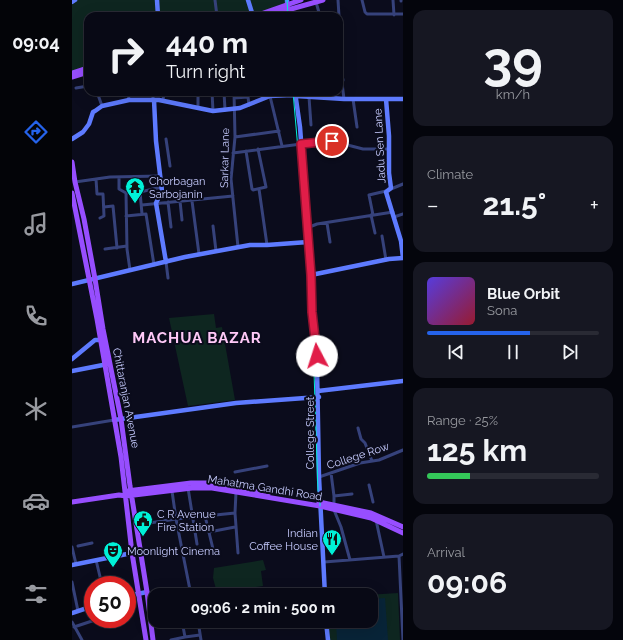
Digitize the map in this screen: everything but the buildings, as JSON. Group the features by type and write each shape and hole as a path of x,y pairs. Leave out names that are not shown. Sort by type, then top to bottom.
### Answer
{"main road":[{"path":"266,12 301,0"},
{"path":"274,12 287,5 323,0"},
{"path":"72,73 84,69"},
{"path":"72,77 84,73"},
{"name":"Chittaranjan Avenue","path":"72,162 95,279 103,340 121,418 127,491 136,525 153,640"},
{"path":"72,193 73,208 103,340"},
{"path":"108,364 114,420 127,491 132,553 146,640"},
{"name":"Mahatma Gandhi Road","path":"72,502 119,495 127,491 191,483 210,483 335,507 403,527"},
{"name":"Mahatma Gandhi Road","path":"127,491 212,488 320,504"},
{"name":"Mahatma Gandhi Road","path":"376,518 403,533"}],"street":[{"path":"157,0 158,12"},
{"path":"215,0 217,12"},
{"path":"248,0 252,12"},
{"path":"338,0 339,12"},
{"path":"362,0 365,12 367,14 403,14"},
{"path":"394,0 394,14"},
{"path":"316,2 319,12"},
{"path":"343,80 344,99"},
{"path":"76,88 84,87"},
{"path":"98,96 102,106"},
{"path":"128,96 129,100"},
{"path":"152,96 162,187 162,191 156,204 168,278"},
{"path":"163,100 164,96"},
{"path":"198,96 198,108"},
{"path":"212,96 213,111"},
{"path":"224,96 224,110"},
{"path":"72,139 83,132 89,124 93,112 102,106 129,100 163,100 213,111 234,109 250,105 266,96"},
{"path":"270,96 282,146"},
{"name":"College Street","path":"296,96 311,275 312,312 318,391 319,477 325,588"},
{"path":"305,96 344,99 403,99"},
{"path":"234,98 248,97 250,105"},
{"path":"309,97 311,125"},
{"name":"Sarkar Lane","path":"234,98 235,137 231,179 238,247"},
{"path":"353,99 357,127"},
{"name":"Jadu Sen Lane","path":"386,99 390,149 388,190 401,241 403,258"},
{"path":"235,137 279,131"},
{"path":"166,139 170,166"},
{"path":"233,153 282,146 336,141 363,149 390,149"},
{"path":"246,151 252,190 259,189 266,187 258,149"},
{"path":"75,182 119,177 160,176"},
{"path":"119,177 119,189 126,193 140,192 162,187"},
{"path":"96,179 97,194 103,194 104,216 100,218"},
{"path":"375,233 369,195 403,184"},
{"path":"259,189 268,245"},
{"path":"140,192 154,265"},
{"path":"126,193 127,246 130,270"},
{"path":"142,205 233,196"},
{"path":"180,201 182,220"},
{"path":"192,201 199,254"},
{"path":"168,202 171,227"},
{"path":"73,208 81,206"},
{"path":"104,207 113,206 117,248"},
{"path":"126,216 144,214"},
{"path":"307,228 317,224 372,215 403,214"},
{"path":"327,223 330,242"},
{"path":"213,226 216,252"},
{"path":"382,236 386,260"},
{"path":"72,284 199,254 238,247 308,242"},
{"path":"105,249 127,246"},
{"path":"311,275 403,258"},
{"path":"72,358 95,340 103,340"},
{"path":"72,371 108,364"},
{"path":"318,391 403,381"},
{"path":"72,427 121,418 236,403 317,398"},
{"path":"358,428 361,439 366,443 372,461"},
{"name":"College Row","path":"319,477 360,463 379,460 403,450"},
{"path":"235,472 267,466"},
{"path":"331,473 335,507 350,560"},
{"path":"368,485 373,502"},
{"path":"188,488 197,544"},
{"path":"172,490 189,588"},
{"path":"236,492 235,527 238,553"},
{"path":"334,496 352,494"},
{"path":"136,525 235,513"},
{"path":"205,516 214,553"},
{"path":"376,518 384,557"},
{"path":"209,532 235,527"},
{"path":"78,546 92,542"},
{"path":"72,547 74,565 132,553"},
{"path":"324,562 399,556 403,554"},
{"path":"399,556 403,640"},
{"path":"96,560 100,576"},
{"path":"72,582 78,610"},
{"path":"136,594 147,592"},
{"path":"72,613 84,608"},
{"path":"72,622 82,640"},
{"path":"74,626 84,623"},
{"path":"184,628 186,637"},
{"path":"199,628 201,640"},
{"path":"327,628 328,640"},
{"path":"171,640 200,635"}],"green space":[{"path":"72,0 288,0 288,7 271,12 84,12 84,68 72,72"},
{"path":"214,314 216,328 222,327 235,400 188,406 169,318"},
{"path":"263,560 266,570 261,571 263,586 250,588 216,588 213,578 214,568"},
{"path":"398,593 400,640 329,640 328,628 378,628 378,594"}],"water":[{"path":"378,598 385,598 388,640 337,640 336,628 378,628"}],"tram line":[{"path":"287,0 288,12"},
{"path":"293,96 313,342 318,491"}],"place":[{"name":"Chorbagan Sarbojanin","path":"135,204"},
{"name":"C R Avenue Fire Station","path":"143,537"},
{"name":"Indian Coffee House","path":"332,556"},
{"name":"Moonlight Cinema","path":"113,568"}],"district":[{"name":"MACHUA BAZAR","path":"197,338"}],"route":[{"path":"317,356 312,312 311,275 301,144 332,141"}]}
